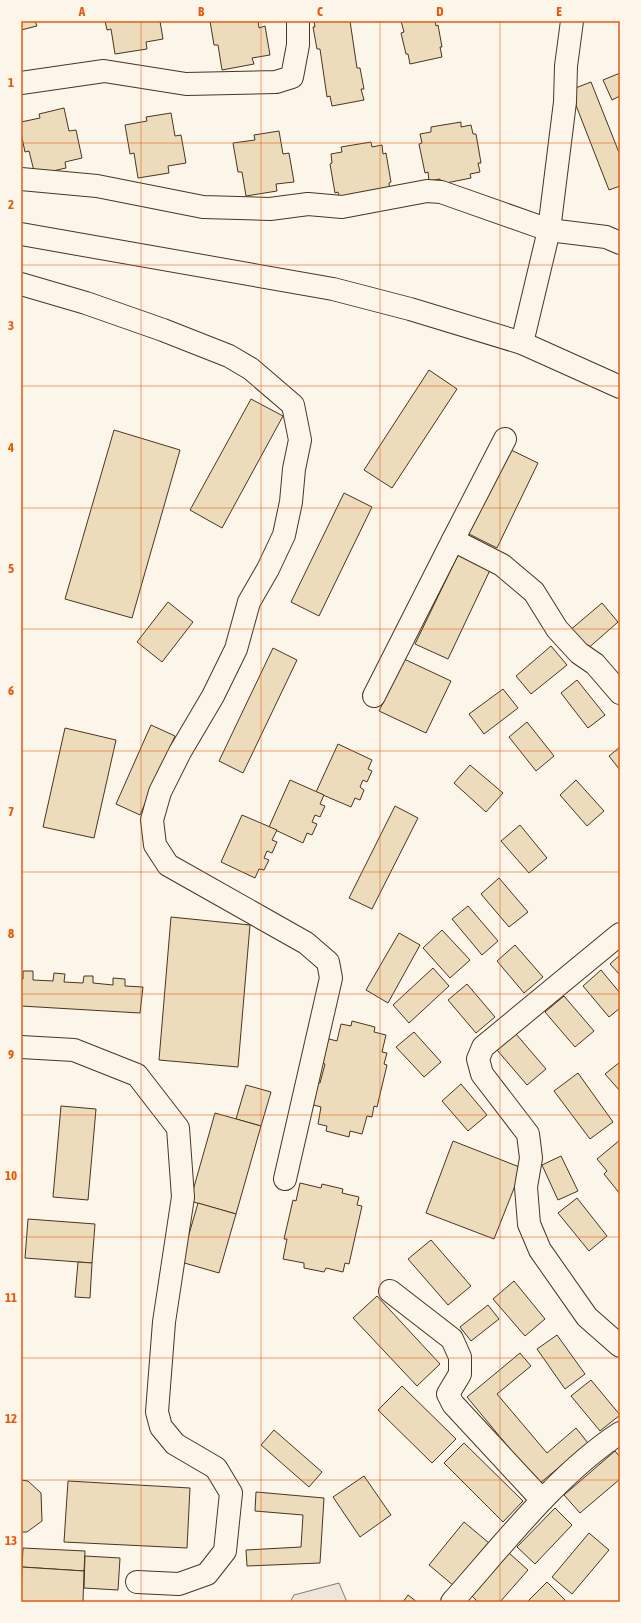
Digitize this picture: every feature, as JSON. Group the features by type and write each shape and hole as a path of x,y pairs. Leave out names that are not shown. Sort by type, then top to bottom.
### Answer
{"street":[{"path":"21,83 104,71 186,84 276,82 292,77 298,44 298,21"},
{"path":"522,343 549,230 565,102 566,66 572,21"},
{"path":"21,179 97,186 203,207 270,209 308,204 342,206 427,191 441,192 549,230 606,237 620,243"},
{"path":"21,234 333,289 410,309 522,343 620,387"},
{"path":"21,284 100,308 229,356 251,369 293,405 300,440 294,469 291,502 284,535 268,570 249,602 236,650 213,696 180,752 160,792 152,820 155,845 168,865 306,943 328,962 331,978 285,1179"},
{"path":"374,696 504,439"},
{"path":"453,540 502,565 534,592 557,629 579,653 595,664 620,693"},
{"path":"620,934 483,1047 478,1059 482,1074 528,1134 531,1158 526,1187 529,1224 540,1250 587,1317 620,1346"},
{"path":"21,1047 74,1050 137,1075 178,1128 183,1197 164,1322 157,1412 161,1427 175,1444 216,1468 231,1493 225,1551 208,1574 179,1584 136,1582"},
{"path":"390,1291 452,1339 460,1357 460,1374 448,1394 453,1404 542,1500"},
{"path":"452,1602 542,1500 603,1444 620,1433"}],"shaded area":[{"path":"339,1583 347,1602 290,1602 294,1595"}],"building":[{"path":"21,21 35,21 37,26 21,30"},
{"path":"105,21 160,21 163,39 146,42 147,49 115,54 111,29 107,30"},
{"path":"210,21 258,21 259,28 265,26 270,55 252,58 254,64 222,70 218,45 214,45"},
{"path":"314,21 350,21 357,68 360,68 364,89 361,89 364,100 332,106 330,96 327,97 320,49 317,49 313,27 315,27"},
{"path":"401,21 435,21 436,26 438,25 442,47 440,47 442,57 410,64 401,33 404,32"},
{"path":"620,73 620,96 612,100 603,80"},
{"path":"591,82 620,155 620,186 609,190 570,90"},
{"path":"64,108 69,131 76,130 82,158 65,162 66,168 35,175 29,151 25,152 21,133 21,122 40,118 39,114"},
{"path":"171,113 175,136 181,135 186,163 168,166 169,173 138,178 134,153 130,154 125,125 147,121 146,117"},
{"path":"461,122 461,127 471,125 473,134 476,134 481,163 478,163 480,172 470,174 471,178 441,184 440,179 429,181 428,172 425,173 419,144 422,143 420,134 431,132 431,127"},
{"path":"279,131 283,154 289,153 294,182 276,184 277,191 246,196 242,172 238,172 233,143 255,140 254,135"},
{"path":"371,142 372,147 382,145 383,154 386,153 391,182 389,183 390,192 340,201 338,192 335,193 330,164 332,163 331,154 342,152 341,147"},
{"path":"429,370 457,389 392,488 364,470"},
{"path":"251,399 283,416 222,528 190,510"},
{"path":"114,430 180,450 132,618 65,599"},
{"path":"509,449 538,463 497,548 467,533"},
{"path":"344,493 372,507 319,616 291,602"},
{"path":"459,553 491,568 448,659 415,644"},
{"path":"168,602 193,622 162,662 137,642"},
{"path":"602,603 618,622 585,651 569,631"},
{"path":"551,646 567,665 531,694 516,676"},
{"path":"273,648 297,660 243,773 219,761"},
{"path":"404,659 451,681 426,733 379,711"},
{"path":"577,680 605,715 588,728 561,693"},
{"path":"503,689 518,708 484,734 469,714"},
{"path":"527,722 554,756 536,771 509,737"},
{"path":"151,725 175,736 140,815 116,804"},
{"path":"65,728 116,740 94,838 43,827"},
{"path":"338,744 372,760 368,769 372,771 367,782 363,780 360,787 364,790 360,800 355,798 351,807 316,792"},
{"path":"620,747 620,770 609,756"},
{"path":"470,765 503,793 486,812 454,783"},
{"path":"290,780 324,795 320,804 325,806 320,817 315,815 312,822 317,824 312,835 307,833 303,843 269,827"},
{"path":"576,780 604,811 587,826 560,795"},
{"path":"395,806 418,818 372,909 349,898"},
{"path":"242,815 277,830 272,840 277,842 272,853 267,851 264,858 269,860 264,870 259,869 255,878 221,862"},
{"path":"520,825 547,858 529,873 501,841"},
{"path":"499,878 528,912 509,927 481,894"},
{"path":"468,906 498,941 482,955 452,919"},
{"path":"171,917 250,925 238,1067 159,1060"},
{"path":"442,930 470,960 450,978 423,948"},
{"path":"399,933 420,945 388,1003 366,990"},
{"path":"515,945 543,977 524,993 497,961"},
{"path":"620,955 620,975 610,964"},
{"path":"433,968 449,986 409,1023 393,1005"},
{"path":"601,970 620,993 620,1008 609,1017 583,986"},
{"path":"23,971 33,971 33,980 53,981 54,973 65,974 64,982 83,983 84,976 93,976 93,983 113,985 113,978 125,979 125,986 143,987 140,1013 21,1006 21,979 23,979"},
{"path":"467,984 495,1017 476,1033 448,1000"},
{"path":"564,996 594,1031 575,1047 545,1012"},
{"path":"352,1021 375,1027 374,1032 386,1035 382,1052 387,1053 384,1064 387,1065 377,1107 374,1106 372,1117 367,1116 362,1134 350,1131 349,1137 326,1131 327,1126 318,1124 321,1107 310,1104 315,1082 320,1083 325,1064 320,1062 325,1038 337,1041 341,1024 351,1026"},
{"path":"414,1032 441,1062 424,1077 396,1047"},
{"path":"516,1034 546,1069 527,1085 497,1050"},
{"path":"620,1062 620,1091 605,1074"},
{"path":"578,1073 613,1122 590,1139 554,1091"},
{"path":"461,1084 487,1115 468,1131 442,1101"},
{"path":"246,1085 271,1092 261,1126 236,1119"},
{"path":"61,1106 96,1109 88,1200 53,1197"},
{"path":"215,1113 261,1126 236,1214 190,1201"},
{"path":"620,1140 620,1194 604,1174 607,1171 597,1159"},
{"path":"453,1141 522,1168 494,1239 426,1213"},
{"path":"561,1156 578,1191 558,1200 542,1165"},
{"path":"300,1183 321,1188 322,1184 343,1189 342,1193 359,1197 357,1205 362,1206 349,1264 345,1263 343,1272 326,1268 324,1272 304,1268 304,1263 283,1259 287,1239 284,1239 293,1200 296,1201"},
{"path":"577,1198 607,1236 589,1251 558,1213"},
{"path":"198,1203 236,1214 219,1273 181,1262"},
{"path":"28,1219 95,1224 92,1263 25,1258"},
{"path":"431,1240 471,1286 448,1305 408,1259"},
{"path":"78,1262 92,1263 90,1298 75,1297"},
{"path":"514,1281 545,1319 525,1336 493,1299"},
{"path":"377,1296 440,1364 417,1386 353,1318"},
{"path":"488,1305 499,1319 471,1341 460,1327"},
{"path":"557,1335 585,1374 565,1389 537,1349"},
{"path":"520,1353 531,1366 497,1394 547,1453 576,1428 588,1443 539,1484 467,1397"},
{"path":"591,1380 620,1415 600,1431 571,1396"},
{"path":"402,1386 456,1439 432,1463 378,1410"},
{"path":"274,1430 322,1472 309,1487 261,1445"},
{"path":"464,1443 523,1501 503,1522 444,1463"},
{"path":"615,1451 620,1457 620,1479 580,1513 564,1495"},
{"path":"364,1476 391,1515 360,1537 333,1497"},
{"path":"21,1480 28,1481 41,1493 42,1521 27,1532 21,1532"},
{"path":"68,1481 190,1488 187,1548 64,1542"},
{"path":"256,1492 324,1498 320,1563 247,1566 246,1550 301,1547 303,1515 255,1511"},
{"path":"555,1508 572,1525 535,1564 517,1547"},
{"path":"464,1522 489,1543 454,1586 429,1565"},
{"path":"589,1533 609,1550 572,1594 552,1577"},
{"path":"23,1548 85,1551 84,1571 22,1567"},
{"path":"509,1553 528,1570 500,1602 478,1602 472,1596"},
{"path":"85,1556 120,1558 118,1590 84,1588"},
{"path":"22,1567 84,1571 83,1602 21,1602"},
{"path":"547,1582 565,1600 564,1602 527,1602"},
{"path":"408,1595 417,1602 403,1602"}]}
